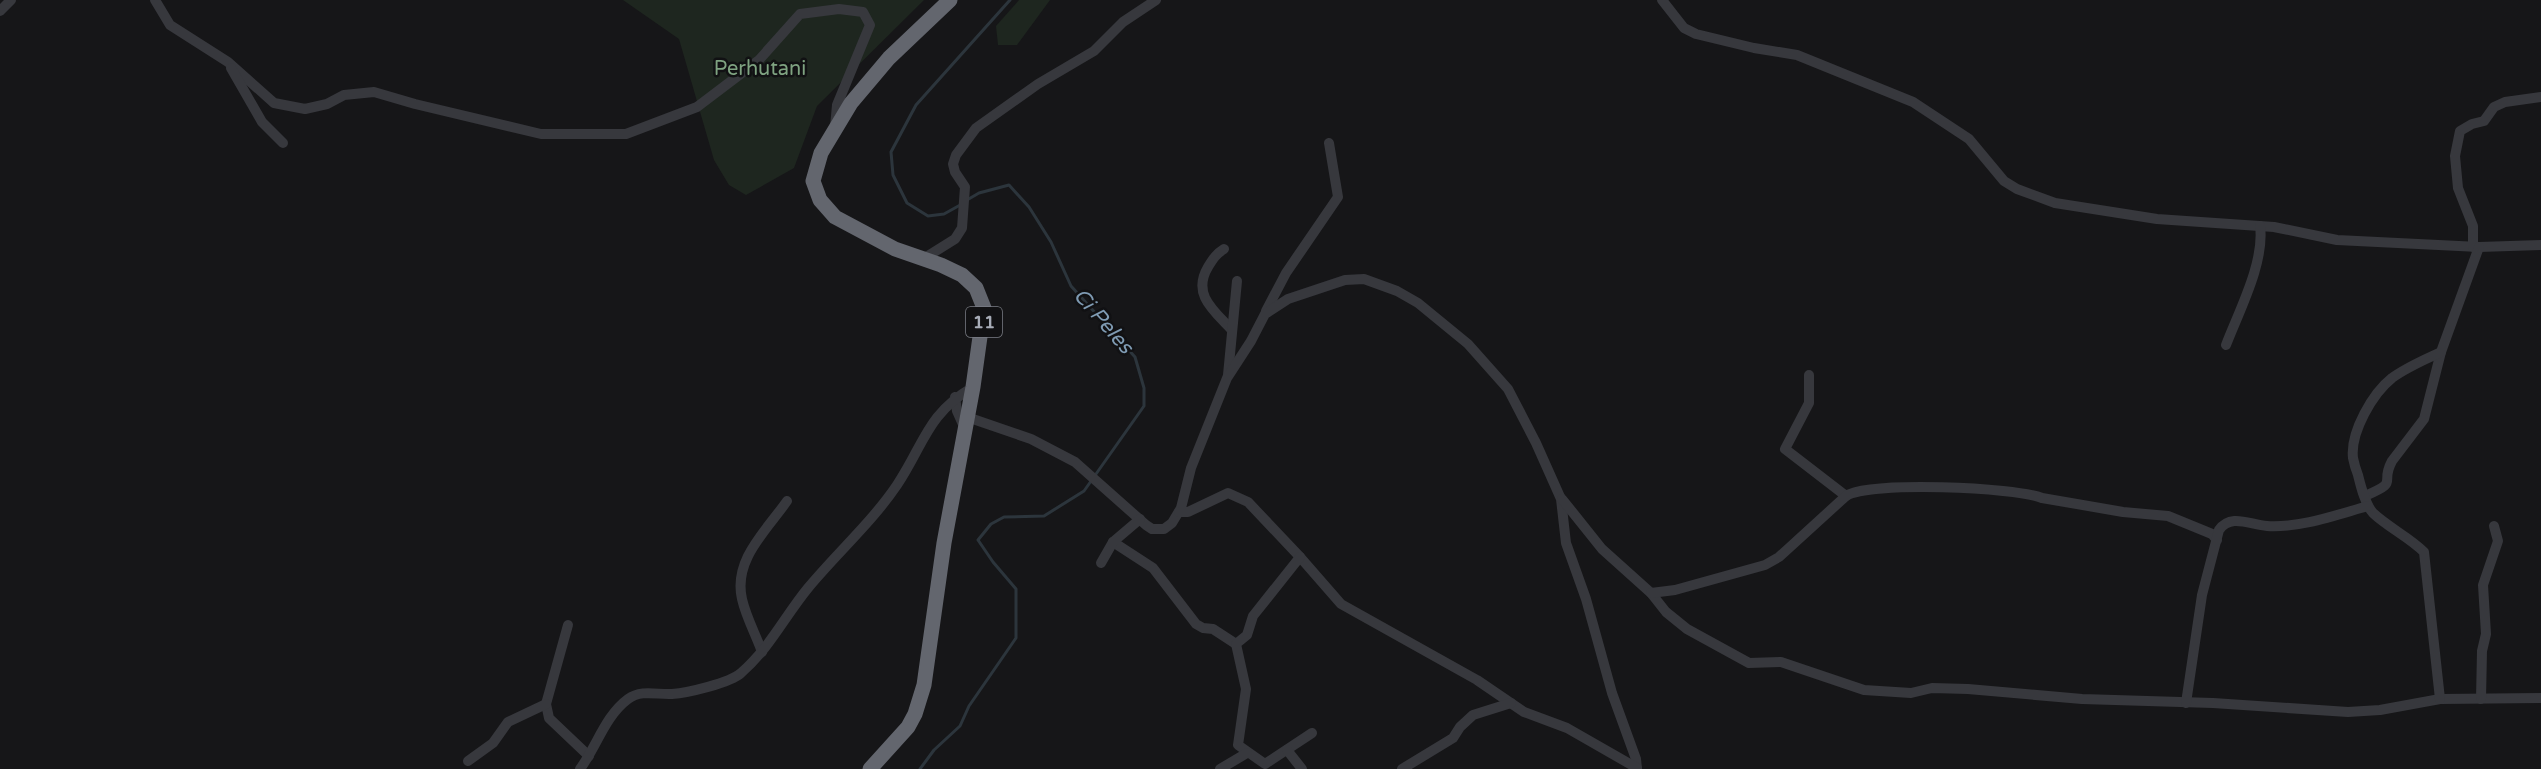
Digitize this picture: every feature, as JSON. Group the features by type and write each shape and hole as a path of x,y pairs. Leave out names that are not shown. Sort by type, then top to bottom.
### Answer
{"highway":[{"name":"11","path":"870,769 908,727 920,701 928,666 944,543 985,315 981,296 962,275 952,269 895,249 835,217 820,200 813,181 821,153 851,103 883,65 950,0"}],"street":[{"path":"0,11 11,0"},
{"path":"156,0 170,25 228,62 269,99 284,106 305,109 327,104 345,96 374,92 541,134 626,134 697,107 759,60 800,14 839,9 863,12 870,26 837,105 835,127"},
{"path":"923,259 956,238 962,228 965,187 953,164 956,155 976,128 1038,84 1094,51 1123,22 1156,0"},
{"path":"1662,0 1684,27 1696,34 1797,56 1913,102 1969,139 2004,181 2026,193 2055,203 2157,219 2260,226 2337,240 2476,247 2541,245"},
{"path":"228,62 262,122 283,143"},
{"path":"2186,703 2202,595 2219,530 2227,521 2268,526 2306,523 2367,501 2389,482 2389,466 2424,419 2441,352 2476,247 2473,226 2458,188 2455,156 2460,132 2472,124 2484,121 2494,107 2505,102 2541,96"},
{"path":"955,397 957,411 966,423 1031,439 1075,462 1152,529 1164,530 1179,512 1191,468 1227,378 1251,341 1286,273 1338,196 1329,143"},
{"path":"2226,345 2256,262 2261,243 2260,226"},
{"path":"1224,249 1215,255 1203,275 1201,293 1206,303 1231,329"},
{"path":"1265,314 1288,299 1345,280 1364,279 1377,282 1418,303 1468,344 1508,389 1562,499 1602,549 1651,593 1666,612 1677,621 1749,663 1780,662 1864,690 1911,693 1932,688 1968,689 2082,699 2348,712 2380,710 2440,699 2541,698"},
{"path":"1227,378 1237,281"},
{"path":"2440,699 2424,552 2400,531 2373,513 2352,456 2357,431 2366,409 2392,378 2441,352"},
{"path":"1809,375 1809,403 1785,449 1846,496"},
{"path":"580,769 590,756 613,713 629,698 651,692 670,694 720,684 739,675 762,652 806,590 879,509 908,467 936,416 955,397 973,387"},
{"path":"1651,593 1675,590 1766,565 1779,557 1846,496 1853,491 1873,488 1982,489 2031,494 2042,498 2123,512 2168,516 2212,534 2217,540"},
{"path":"1179,512 1188,512 1228,493 1248,502 1341,604 1477,680 1531,716 1567,728 1637,769"},
{"path":"1562,499 1566,543 1586,598 1612,693 1636,759 1637,769"},
{"path":"762,652 742,599 741,569 750,550 787,501"},
{"path":"1101,563 1113,542 1140,519"},
{"path":"2481,699 2482,651 2486,634 2483,585 2498,541 2494,526"},
{"path":"1113,542 1153,568 1196,624 1203,628 1213,629 1236,644 1246,689 1237,742 1239,747 1265,764 1312,733"},
{"path":"1236,644 1246,635 1253,616 1300,557"},
{"path":"567,625 546,704 549,718 590,756"},
{"path":"1402,769 1453,738 1460,727 1473,715 1511,703"},
{"path":"468,761 493,743 508,722 546,704"},
{"path":"1287,750 1302,769"},
{"path":"1220,769 1247,753"}],"green space":[{"name":"Perhutani","path":"623,0 924,0 817,106 794,168 746,195 729,185 714,160 679,39"},
{"path":"1019,0 1050,0 1017,45 998,45 996,26"}],"waterway":[{"name":"Ci Peles","path":"962,204 944,214 928,216 907,203 893,175 891,152 916,105 1010,0"},
{"name":"Ci Peles","path":"920,769 934,750 960,726 969,706 1016,638 1016,589 978,540 991,524 1004,517 1044,516 1084,491 1144,406 1144,388 1135,357 1071,286 1051,242 1029,207 1009,185 979,193 967,200"}]}
